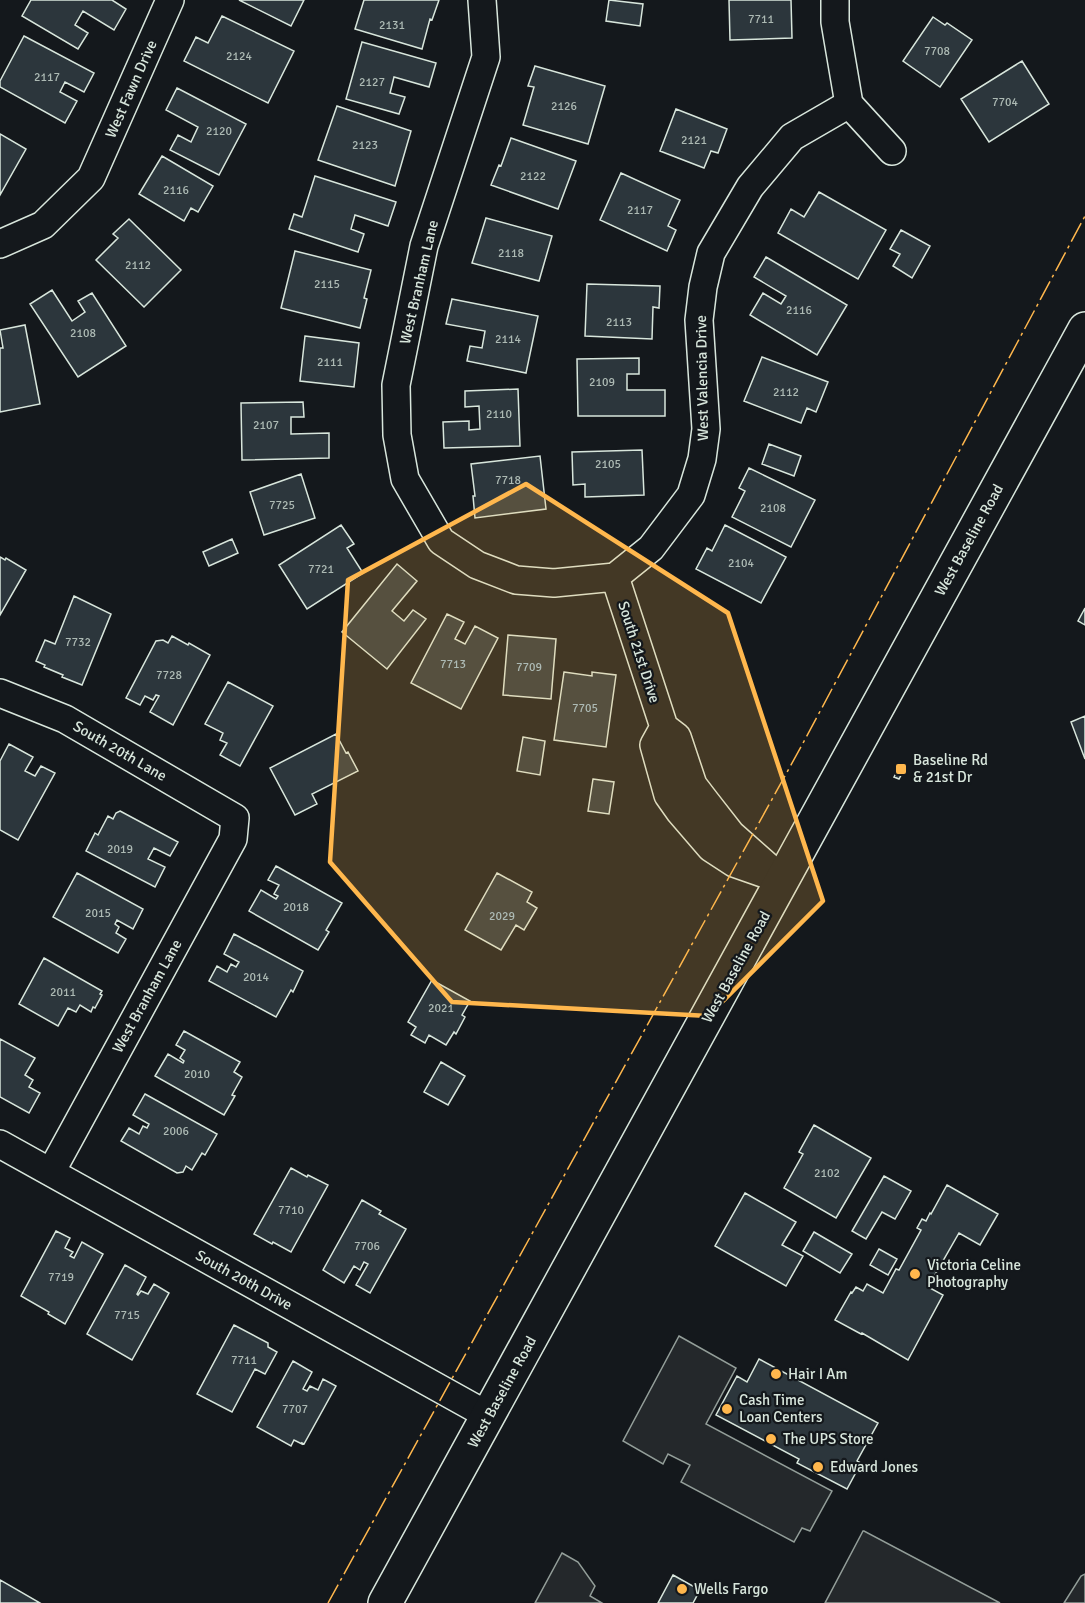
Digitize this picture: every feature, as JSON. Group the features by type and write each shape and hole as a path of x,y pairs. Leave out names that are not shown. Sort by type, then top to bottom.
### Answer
{"main road":[{"name":"West Baseline Road","path":"386,1603 1085,329"}],"street":[{"name":"West Fawn Drive","path":"0,244 43,225 91,178 170,0"},
{"name":"West Branham Lane","path":"482,0 486,57 424,246 396,385 397,435 405,479 441,541 477,565 516,580 554,583 615,577"},
{"path":"835,0 835,22 849,104 892,151"},
{"name":"West Valencia Drive","path":"615,577 651,548 691,495 702,459 706,429 699,320 703,287 711,253 750,187 792,136 849,104"},
{"name":"South 21st Drive","path":"615,577 664,727 677,737 693,785 731,834 783,880"},
{"name":"South 20th Lane","path":"0,693 65,719 235,818"},
{"path":"664,727 654,745 668,795 680,812 711,848 734,863 783,880"},
{"path":"668,795 693,785"},
{"name":"West Branham Lane","path":"51,1172 233,839 235,818"},
{"name":"South 20th Drive","path":"0,1144 489,1416"}],"highlighted area":[{"path":"526,484 728,613 823,901 708,1016 452,1002 330,862 348,580"}],"shaded area":[{"path":"679,1336 736,1368 706,1424 832,1491 810,1531 802,1528 794,1542 681,1482 690,1465 668,1454 663,1464 623,1441"},
{"path":"864,1531 1000,1603 825,1603"},
{"path":"562,1553 578,1562 595,1586 590,1596 602,1603 535,1603"},
{"path":"1085,1574 1085,1603 1064,1603 1081,1576"}],"building":[{"path":"31,0 112,0 126,9 114,30 83,11 75,25 88,33 78,49 22,16"},
{"path":"239,0 304,0 291,26"},
{"path":"364,0 439,0 432,20 430,19 422,49 355,29"},
{"path":"609,0 643,4 640,26 606,21"},
{"path":"729,0 791,0 792,38 730,40"},
{"path":"222,16 294,51 268,103 184,61 196,37 208,43"},
{"path":"933,17 945,25 947,23 972,40 940,87 903,61"},
{"path":"24,36 94,73 84,92 65,82 60,92 77,101 65,123 0,87 0,81"},
{"path":"362,42 436,63 429,87 394,77 390,93 405,97 399,114 346,99"},
{"path":"1022,61 1049,104 989,142 961,99"},
{"path":"535,66 605,86 588,144 523,125 534,87 528,86"},
{"path":"177,88 246,124 219,175 170,150 178,135 191,142 198,127 166,110"},
{"path":"337,106 411,131 395,186 318,160"},
{"path":"676,109 727,129 718,153 711,151 704,168 660,151"},
{"path":"0,134 26,149 0,195"},
{"path":"511,138 576,161 558,209 491,185"},
{"path":"162,156 213,186 198,212 191,208 184,221 139,194"},
{"path":"621,173 680,200 668,226 676,230 667,251 600,220"},
{"path":"315,176 396,202 388,226 355,215 351,229 364,234 358,252 289,229 294,214 302,217"},
{"path":"819,192 886,230 858,279 778,233 791,209 804,217"},
{"path":"486,218 552,236 539,281 472,263"},
{"path":"129,219 181,270 144,307 96,260 118,238 113,234"},
{"path":"901,230 930,246 912,278 893,266 900,254 890,249"},
{"path":"295,251 371,270 360,328 281,308"},
{"path":"766,257 847,305 817,355 750,315 763,293 781,304 786,296 754,277"},
{"path":"587,284 660,286 659,308 653,307 652,339 585,336"},
{"path":"52,290 72,321 85,312 78,301 92,293 126,346 78,377 30,304"},
{"path":"452,299 538,316 526,373 467,361 470,346 482,348 485,331 446,324"},
{"path":"25,325 40,404 0,412 0,348 3,348 0,330"},
{"path":"305,336 359,343 354,387 300,381"},
{"path":"762,357 828,382 816,412 807,408 801,423 744,401"},
{"path":"639,358 639,374 627,374 627,390 665,390 665,416 578,416 577,359"},
{"path":"518,389 520,446 444,448 443,422 469,421 469,430 480,429 479,406 465,407 465,391"},
{"path":"303,402 304,417 291,417 291,434 329,433 329,458 242,460 241,403"},
{"path":"769,444 801,456 794,476 762,464"},
{"path":"642,450 644,495 585,497 585,484 573,485 572,452"},
{"path":"540,456 546,509 475,518 471,464"},
{"path":"749,468 815,500 791,547 732,517 745,491 739,488"},
{"path":"301,474 315,518 264,535 250,492"},
{"path":"341,525 354,544 347,548 363,573 307,609 279,565"},
{"path":"725,525 786,557 761,603 696,569 707,548 712,551"},
{"path":"232,539 238,553 209,566 203,552"},
{"path":"0,557 26,570 0,615"},
{"path":"397,564 417,581 392,611 404,621 413,610 426,619 387,669 342,632"},
{"path":"74,596 111,614 82,685 62,677 63,675 36,661 45,640 55,644"},
{"path":"1085,608 1085,625 1078,621"},
{"path":"447,614 464,622 455,639 465,644 475,626 498,638 461,709 411,683"},
{"path":"508,635 556,639 551,699 503,695"},
{"path":"172,636 210,655 173,725 150,712 159,696 156,695 153,700 145,696 140,705 126,698 156,641 163,640 168,643"},
{"path":"564,672 592,676 592,672 616,675 606,747 554,740"},
{"path":"228,682 273,706 240,766 220,755 227,743 220,740 223,733 205,724"},
{"path":"1085,716 1085,759 1071,722"},
{"path":"336,734 358,771 312,794 317,804 295,815 270,768"},
{"path":"523,737 545,741 540,775 517,771"},
{"path":"9,744 33,757 25,771 35,776 41,766 55,773 18,840 0,830 0,761"},
{"path":"901,764 906,766 899,779 894,777"},
{"path":"593,779 614,782 609,814 588,811"},
{"path":"120,811 178,842 170,856 154,848 148,859 165,867 155,887 86,851 95,833 98,835 108,816 113,819"},
{"path":"276,866 342,903 326,930 329,932 318,950 249,911 261,890 276,899 278,896 274,894 279,885 268,880"},
{"path":"77,873 143,909 133,929 117,920 115,924 119,927 116,933 126,939 118,953 53,917"},
{"path":"497,873 532,892 527,902 537,908 524,930 516,925 501,950 465,930"},
{"path":"234,934 303,971 293,992 291,990 276,1017 209,981 217,966 227,972 231,964 236,967 239,962 224,954"},
{"path":"44,958 102,991 100,994 102,995 91,1012 80,1005 76,1012 68,1008 58,1026 19,1004"},
{"path":"432,980 470,1001 462,1015 465,1017 456,1034 454,1032 446,1045 429,1035 425,1043 411,1035 416,1027 408,1022"},
{"path":"184,1031 240,1062 234,1072 242,1077 232,1095 235,1096 224,1115 155,1076 168,1054 183,1063 184,1061 180,1058 185,1050 176,1045"},
{"path":"0,1039 35,1058 25,1075 33,1080 29,1087 40,1093 29,1113 0,1097"},
{"path":"441,1062 465,1076 448,1105 424,1092"},
{"path":"145,1094 217,1134 205,1155 202,1153 192,1170 186,1166 183,1172 177,1173 121,1141 129,1128 139,1134 143,1126 147,1128 149,1124 133,1115"},
{"path":"814,1125 871,1158 836,1218 784,1188 803,1154 799,1152"},
{"path":"291,1168 328,1185 291,1252 254,1234"},
{"path":"884,1176 911,1191 895,1219 882,1212 866,1239 852,1231"},
{"name":"Victoria Celine Photography","path":"947,1185 998,1214 980,1245 959,1233 928,1287 943,1295 908,1360 835,1320 856,1287 863,1291 867,1284 883,1293 896,1269 899,1270 921,1230 917,1228 922,1219 926,1221"},
{"path":"745,1193 796,1222 782,1245 803,1256 786,1286 715,1246"},
{"path":"362,1200 381,1211 379,1214 406,1229 370,1293 356,1285 368,1264 364,1262 360,1270 354,1266 344,1283 323,1270"},
{"path":"56,1231 70,1238 65,1248 73,1252 70,1256 74,1258 82,1242 103,1254 65,1324 21,1296"},
{"path":"814,1232 852,1254 840,1273 803,1251"},
{"path":"879,1249 897,1259 888,1275 870,1265"},
{"path":"125,1265 146,1277 138,1295 141,1291 148,1294 154,1284 169,1293 132,1360 87,1334"},
{"path":"234,1325 268,1343 268,1347 277,1352 265,1374 255,1369 232,1412 197,1394"},
{"path":"759,1359 878,1423 857,1461 861,1463 847,1489 797,1463 799,1459 716,1415 737,1376 747,1382"},
{"path":"293,1361 312,1372 303,1389 307,1391 310,1386 318,1390 323,1379 336,1386 304,1444 294,1440 291,1446 257,1427"},
{"name":"Wells Fargo","path":"673,1575 700,1590 693,1603 658,1603"},
{"path":"0,1580 40,1603 0,1603"}],"power":[{"path":"328,1603 802,745 1085,216"}],"place":[{"name":"Baseline Rd & 21st Dr","path":"901,769"},
{"name":"Victoria Celine Photography","path":"915,1274"},
{"name":"Hair I Am","path":"776,1374"},
{"name":"Cash Time Loan Centers","path":"727,1409"},
{"name":"The UPS Store","path":"771,1439"},
{"name":"Edward Jones","path":"818,1467"},
{"name":"Wells Fargo","path":"682,1589"}]}
